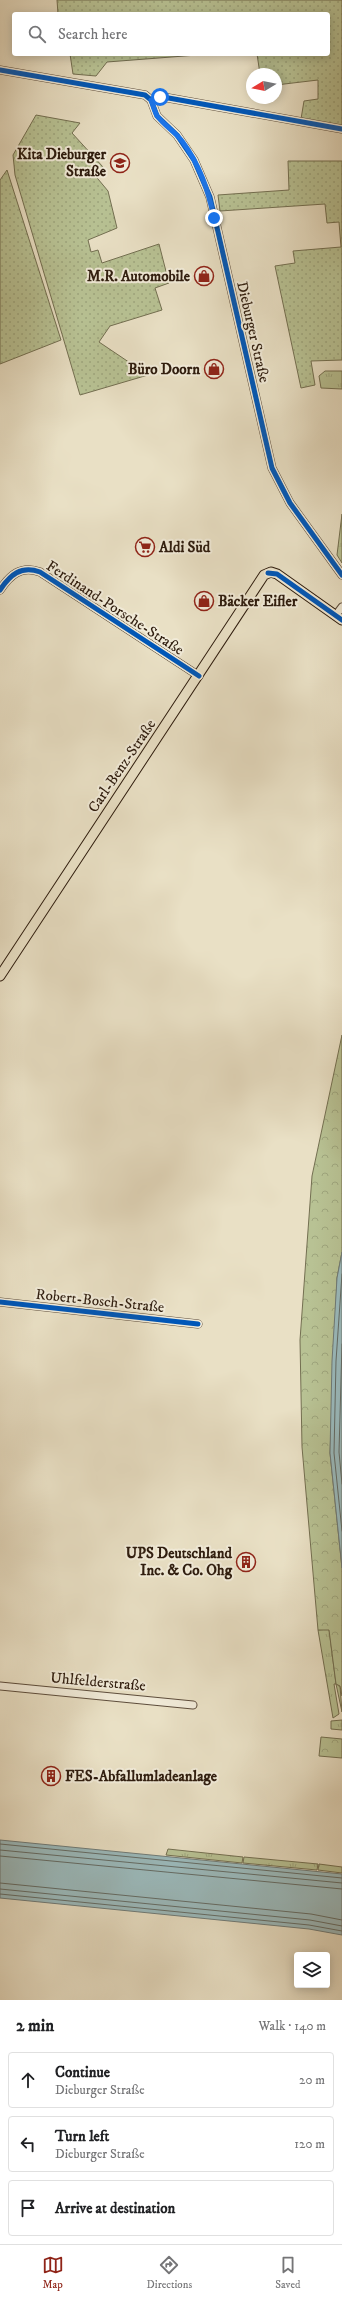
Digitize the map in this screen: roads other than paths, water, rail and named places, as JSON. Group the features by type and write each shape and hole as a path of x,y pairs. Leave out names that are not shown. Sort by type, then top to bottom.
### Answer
{"main road":[{"name":"Carl-Benz-Straße","path":"0,976 199,676 260,580 268,573 277,574 339,618"}],"street":[{"name":"Dieburger Straße","path":"0,70 145,95 151,100 157,116 182,141 197,164 206,185 267,452 276,479 295,511 342,575"},
{"path":"151,100 163,97 342,129"},
{"name":"Ferdinand-Porsche-Straße","path":"0,590 15,573 29,569 40,572 199,676"},
{"path":"339,618 342,607"},
{"name":"Robert-Bosch-Straße","path":"0,1302 198,1324"},
{"name":"Uhlfelderstraße","path":"0,1686 193,1705"}],"water":[{"path":"342,1252 342,1568 330,1453 332,1361 337,1278"},
{"path":"0,1840 342,1874 342,1935 309,1929 0,1898"}],"place":[{"name":"Kita Dieburger Straße","path":"120,163"},
{"name":"M.R. Automobile","path":"204,276"},
{"name":"Büro Doorn","path":"214,369"},
{"name":"Aldi Süd","path":"145,547"},
{"name":"Bäcker Eifler","path":"204,601"},
{"name":"UPS Deutschland Inc. & Co. Ohg","path":"246,1562"},
{"name":"FES-Abfallumladeanlage","path":"51,1776"}]}
